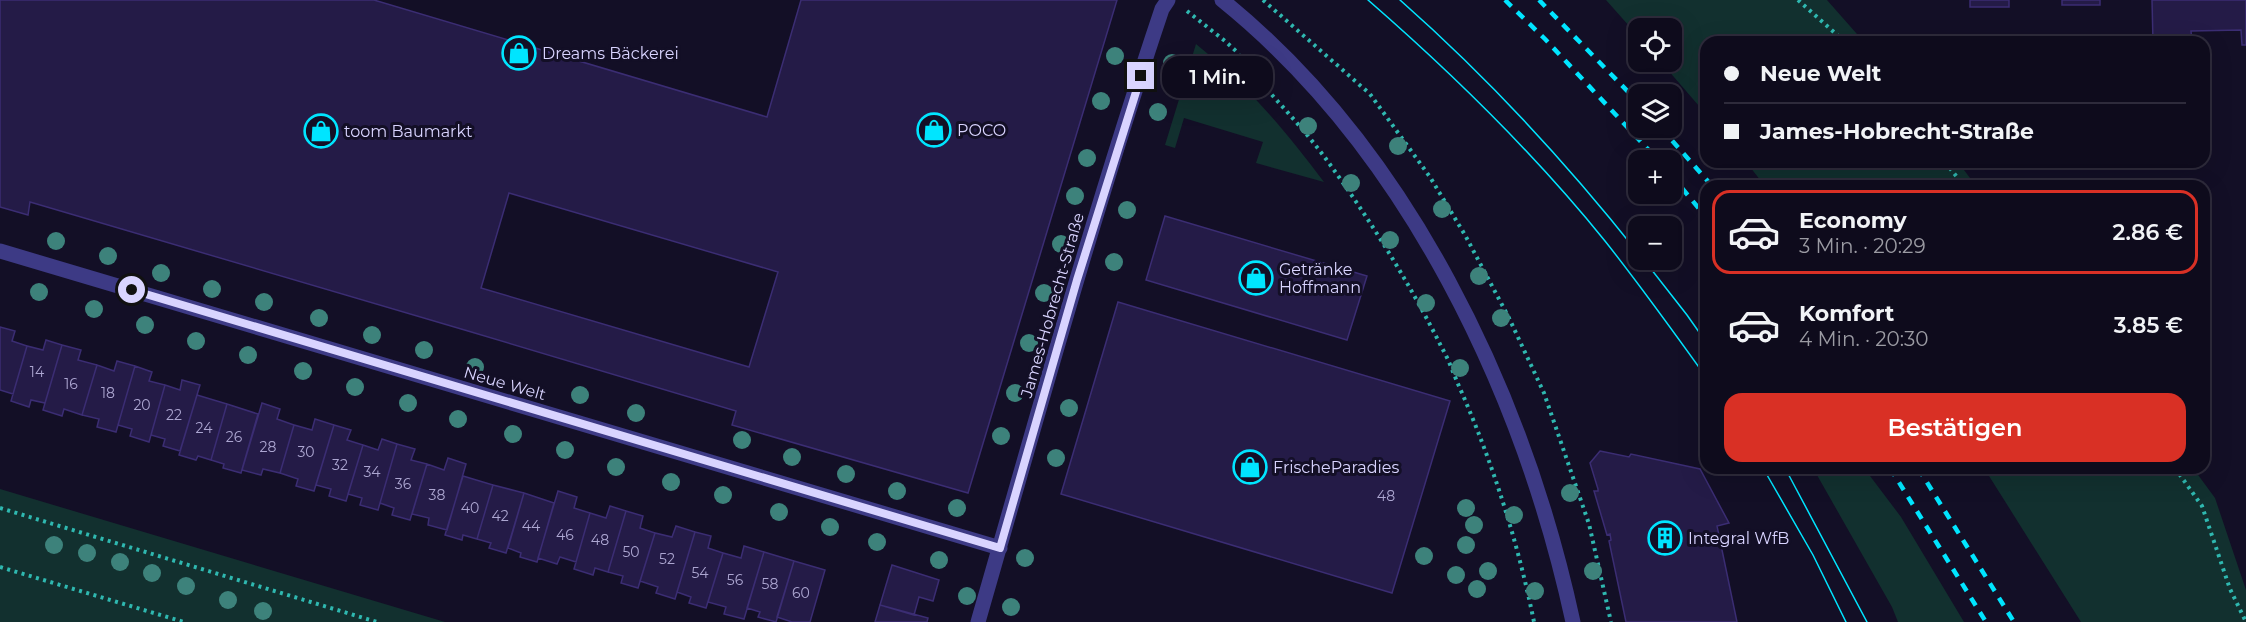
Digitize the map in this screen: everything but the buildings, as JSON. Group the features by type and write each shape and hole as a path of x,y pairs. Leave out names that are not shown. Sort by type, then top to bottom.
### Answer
{"street":[{"path":"1222,0 1266,37 1330,105 1405,205 1468,316 1527,456 1562,572 1573,622"},
{"name":"James-Hobrecht-Straße","path":"978,622 1114,158 1161,14 1174,3"},
{"name":"Neue Welt","path":"0,251 1000,548"}],"path":[{"path":"1798,0 1838,36"},
{"path":"1174,3 1238,52 1243,62 1324,156 1368,219 1414,297 1443,349 1482,439 1504,504 1534,622"},
{"path":"1556,425 1589,524 1611,622"},
{"path":"2179,474 2202,506 2230,589 2246,622"},
{"path":"0,508 377,622"},
{"path":"0,567 184,622"}],"green space":[{"path":"1606,0 1827,0 1859,36 1700,36 1700,107 1670,72 1682,72 1682,18 1628,18 1628,25"},
{"path":"1196,44 1264,109 1324,182 1256,163 1263,142 1184,118 1175,148 1165,145"},
{"path":"1751,168 1962,168 1972,180 1760,180"},
{"path":"1816,474 1869,474 1901,517 1964,622 1898,622 1892,607"},
{"path":"1988,474 2197,474 2215,498 2246,590 2246,622 2081,622"},
{"path":"0,489 445,622 0,622"}],"tram line":[{"path":"1368,0 1492,115 1578,208 1700,369"},
{"path":"1400,0 1494,89 1554,153 1628,241"},
{"path":"1652,270 1700,333"},
{"path":"1766,474 1813,555 1846,622"},
{"path":"1788,474 1867,622"}],"railway":[{"path":"1505,0 1545,39 1649,150"},
{"path":"1539,0 1628,92"},
{"path":"1670,138 1707,180"},
{"path":"1682,188 1700,210"},
{"path":"1894,474 1986,622"},
{"path":"1922,474 2014,622"}],"place":[{"name":"Dreams Bäckerei","path":"519,53"},
{"name":"POCO","path":"934,130"},
{"name":"toom Baumarkt","path":"321,131"},
{"name":"Getränke Hoffmann","path":"1256,278"},
{"name":"FrischeParadies","path":"1250,467"},
{"name":"Integral WfB","path":"1665,538"}],"route":[{"path":"132,290 1000,548 1077,280 1141,76"}]}
